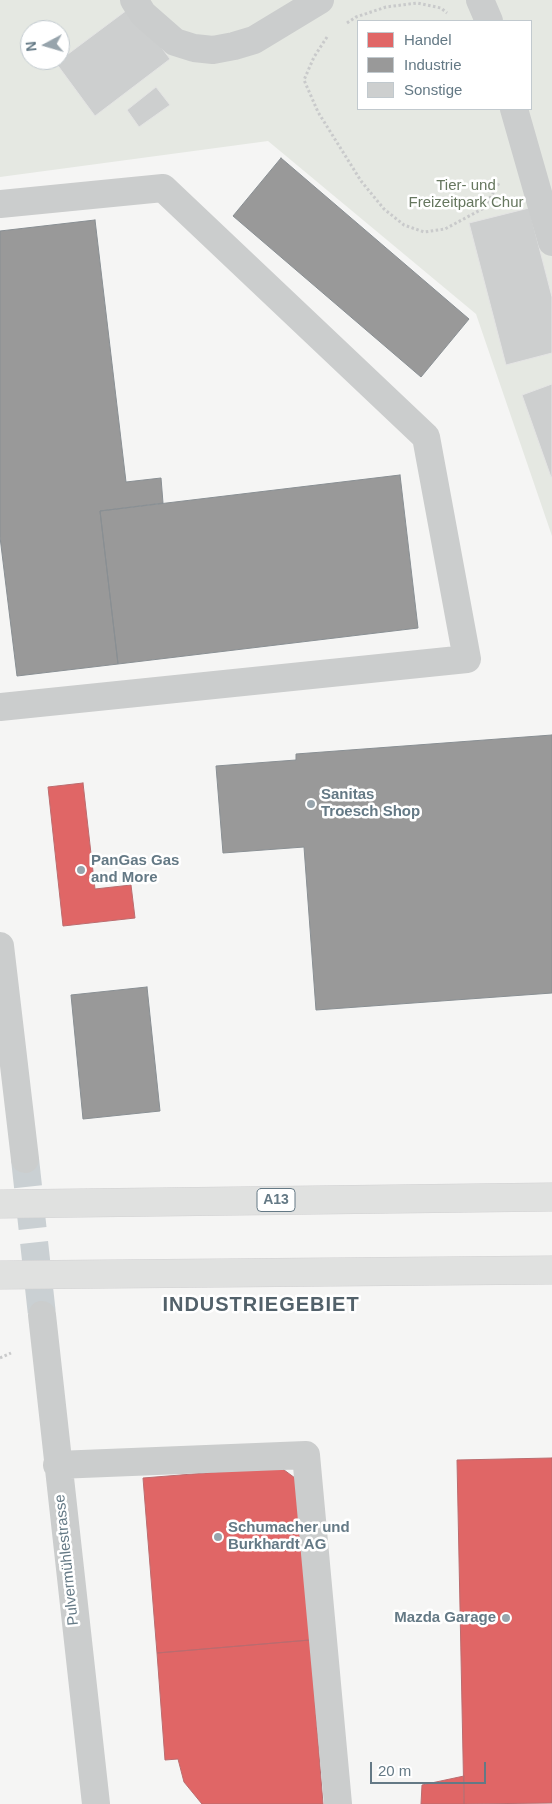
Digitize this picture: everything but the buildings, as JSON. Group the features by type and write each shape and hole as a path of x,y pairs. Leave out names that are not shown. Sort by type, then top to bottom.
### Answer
{"highway":[{"name":"A13","path":"0,1204 552,1197"},
{"path":"0,1275 552,1270"}],"street":[{"path":"134,0 143,14 175,42 194,48 213,50 254,40 320,0"},
{"path":"480,0 489,20"},
{"path":"514,110 552,242"},
{"path":"0,204 163,188 426,437 467,659 0,707"},
{"path":"0,946 25,1159"},
{"name":"Pulvermühlestrasse","path":"42,1315 57,1465 96,1804"},
{"path":"57,1465 306,1455 338,1804"}],"path":[{"path":"342,26 356,17 386,7 417,2 441,8 454,18"},
{"path":"328,36 314,57 304,80 318,112 361,181 384,209 404,225 424,232 445,229 484,208 499,185 500,177"},
{"path":"0,1358 16,1350"}],"green space":[{"name":"Tier- und Freizeitpark Chur","path":"0,0 552,0 552,536 476,314 268,141 0,177"}],"tunnel":[{"path":"25,1159 42,1315"}],"place":[{"name":"Sanitas Troesch Shop","path":"311,804"},
{"name":"PanGas Gas and More","path":"81,870"},
{"name":"Schumacher und Burkhardt AG","path":"218,1537"},
{"name":"Mazda Garage","path":"506,1618"}],"district":[{"name":"INDUSTRIEGEBIET","path":"261,1305"}]}
